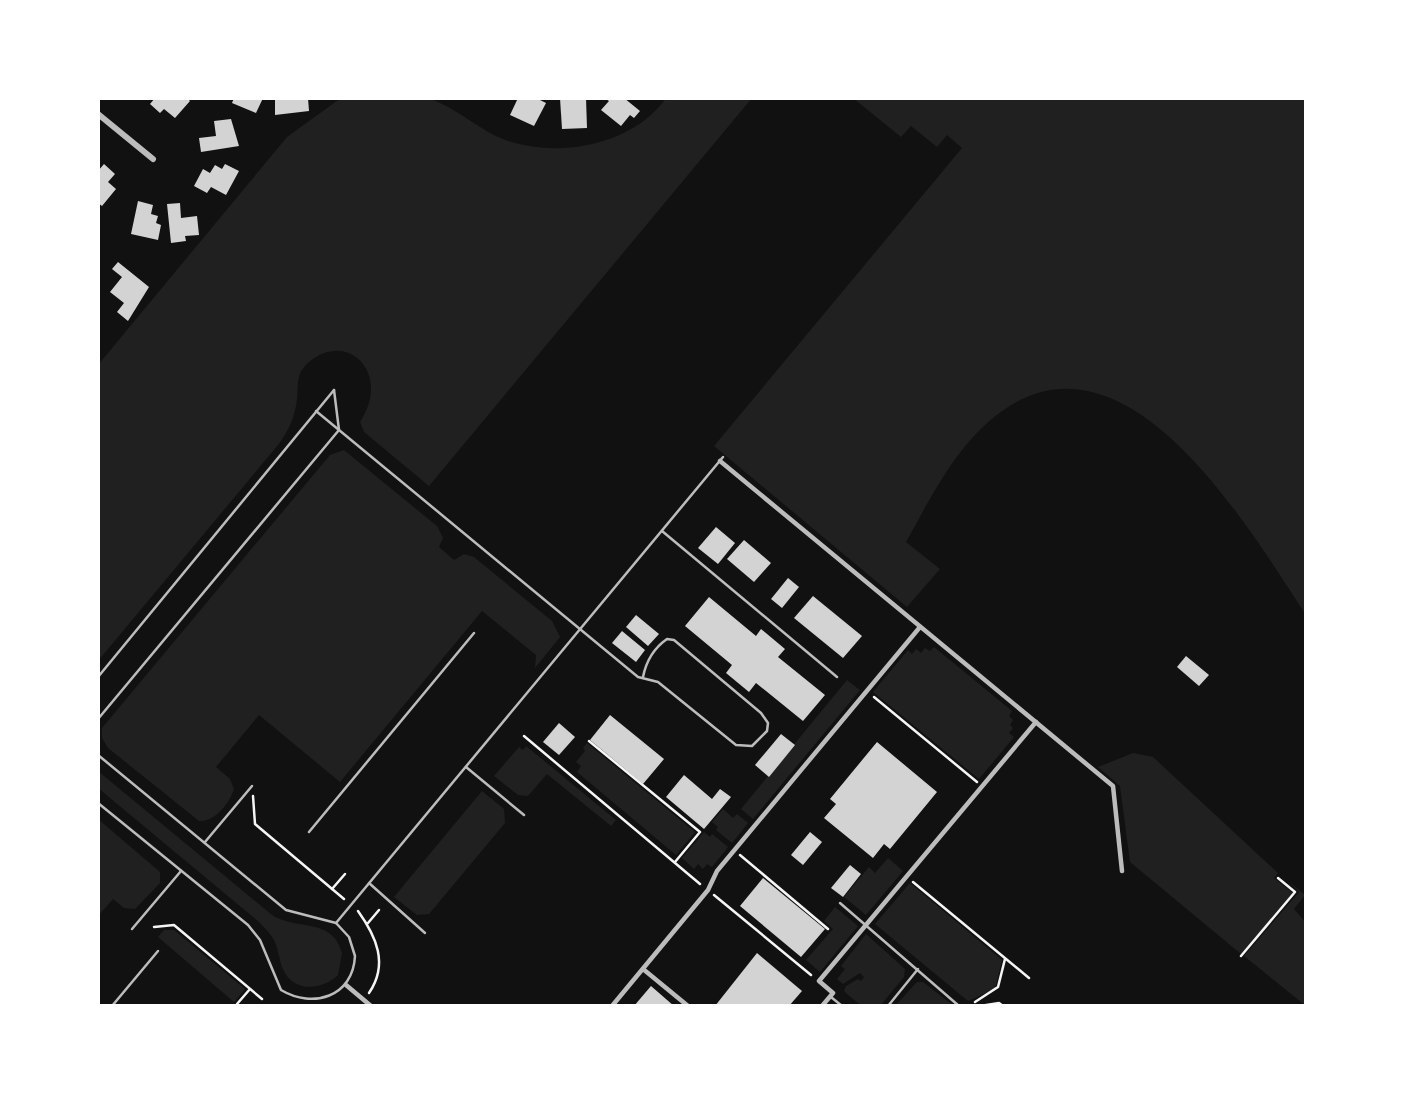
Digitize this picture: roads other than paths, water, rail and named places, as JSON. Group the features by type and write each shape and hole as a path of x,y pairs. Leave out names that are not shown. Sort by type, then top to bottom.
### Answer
{"street":[{"path":"98,114 153,159"},
{"path":"722,459 1113,786 1122,871"},
{"path":"612,1006 708,890 718,871 734,851 920,627"},
{"path":"822,1006 833,993 819,982 1036,722"},
{"path":"643,969 688,1006"},
{"path":"346,985 371,1006"}],"lane":[{"path":"98,677 334,390 339,430 98,719"},
{"path":"316,411 638,677 658,682 736,745 752,746 767,731 768,723 761,713 674,640 667,639 662,642 648,661 643,677"},
{"path":"336,923 722,459"},
{"path":"662,531 837,677"},
{"path":"309,832 474,633"},
{"path":"98,755 286,910 336,923 349,937 355,956 346,985 332,995 318,999 298,998 281,989 260,940 248,925 98,803"},
{"path":"466,767 524,815"},
{"path":"205,842 253,786"},
{"path":"132,929 181,871"},
{"path":"369,883 425,933"},
{"path":"839,903 959,1006"},
{"path":"112,1006 158,951"},
{"path":"888,1006 918,969"},
{"path":"830,996 842,1006"}]}
